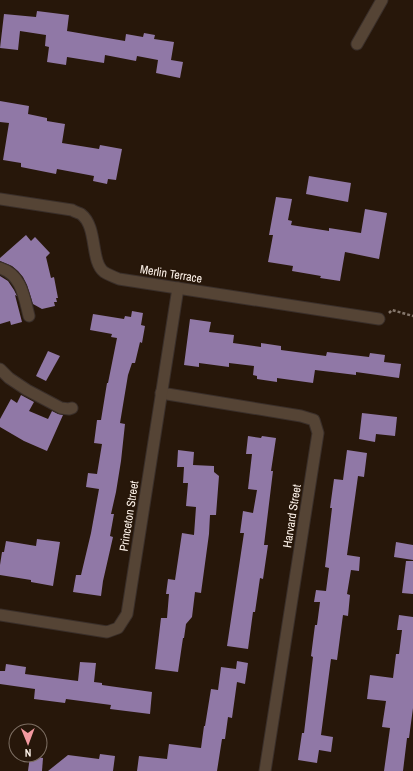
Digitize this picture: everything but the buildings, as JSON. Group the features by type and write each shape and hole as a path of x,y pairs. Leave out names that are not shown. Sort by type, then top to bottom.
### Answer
{"street":[{"path":"357,44 382,0"},
{"name":"Merlin Terrace","path":"0,199 72,210 81,214 89,226 92,234 99,265 103,271 119,279 379,319"},
{"path":"0,268 10,272 17,280 24,295 29,316"},
{"name":"Princeton Street","path":"0,615 107,632 118,628 127,614 178,288"},
{"path":"0,369 27,390 61,408 72,408"},
{"name":"Harvard Street","path":"161,394 301,416 314,420 318,433 265,771"}],"path":[{"path":"379,319 392,310 413,316"}]}
